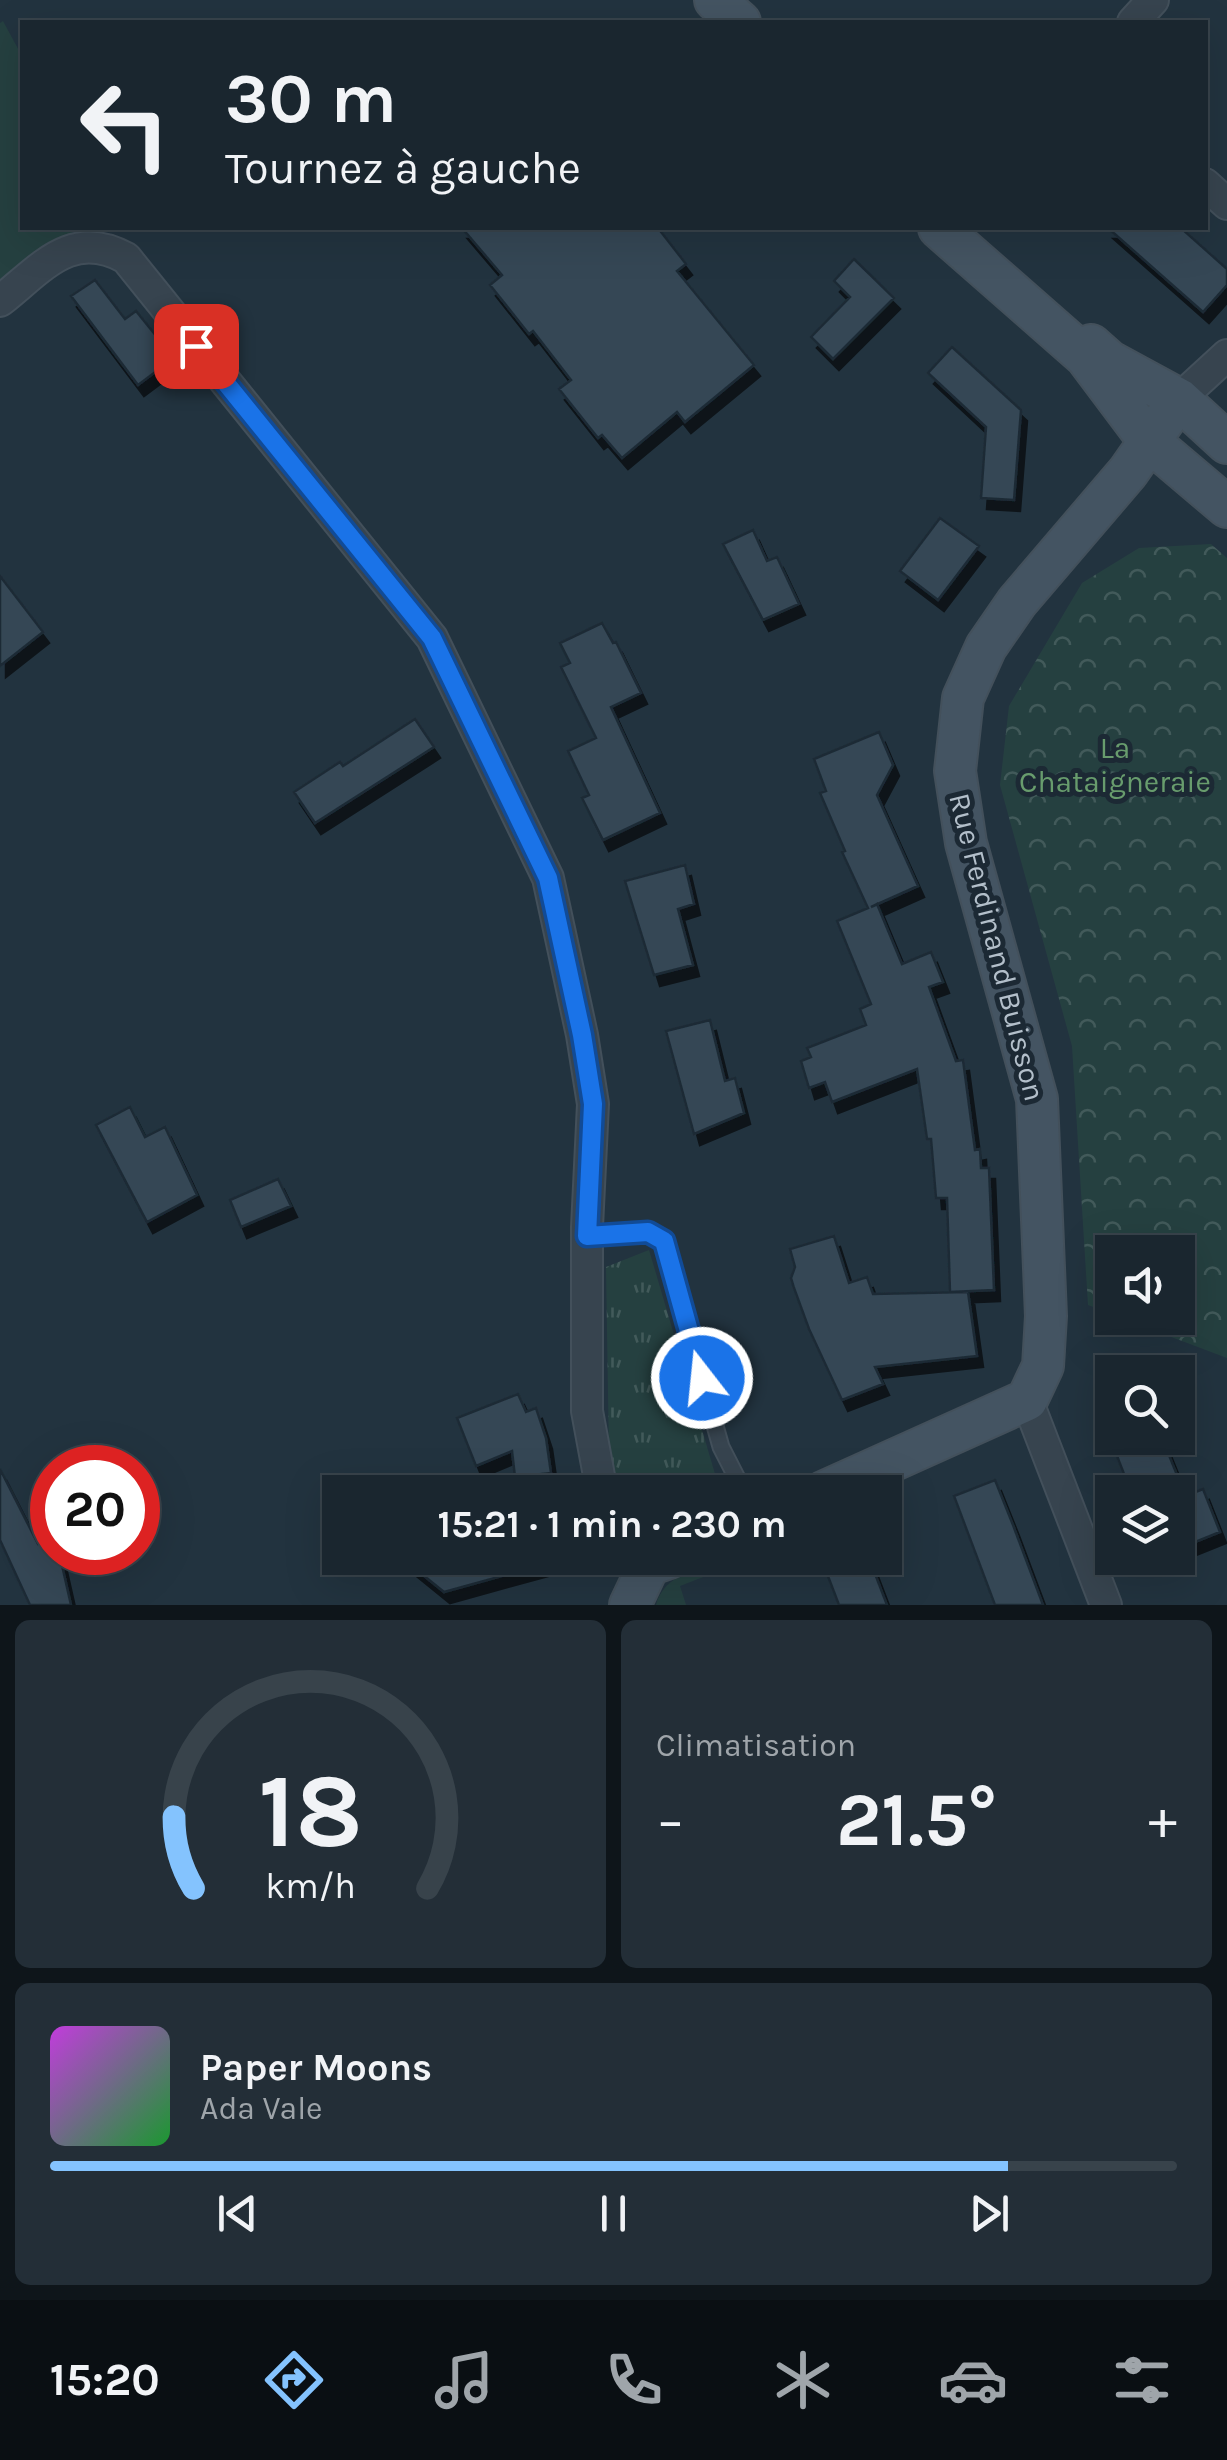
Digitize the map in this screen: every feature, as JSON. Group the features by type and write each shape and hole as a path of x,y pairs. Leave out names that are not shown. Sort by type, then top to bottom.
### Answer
{"street":[{"path":"690,0 713,20"},
{"path":"714,0 738,20"},
{"path":"1135,20 1154,0"},
{"path":"1208,187 1227,204"},
{"path":"941,230 1086,357 1149,441 1227,507"},
{"path":"965,230 1109,361 1178,399 1227,443"},
{"path":"0,302 54,259 83,244 106,248 126,258 432,638 548,878 582,1035 593,1104 587,1236 587,1412 599,1475"},
{"path":"1178,399 1227,355"},
{"name":"Rue Ferdinand Buisson","path":"1027,1400 1044,1366 1046,1316 1037,1100 966,843 956,771 964,698 986,647 1016,602 1128,472 1178,399"},
{"path":"861,1475 1027,1400 1106,1605"},
{"path":"630,1605 645,1575"}],"lane":[{"path":"587,1236 648,1232 664,1241 722,1447 736,1475"}],"green space":[{"path":"3,21 20,52 20,230 75,230 0,285"},
{"name":"La Chataigneraie","path":"1211,544 1227,558 1227,1358 1166,1335 1195,1335 1195,1235 1095,1235 1095,1308 1088,1305 1072,1046 1000,785 1009,706 1082,583 1139,548"},
{"path":"649,1250 715,1475 613,1475 609,1455 606,1267"},
{"path":"683,1575 708,1575 680,1586 686,1605 656,1605 660,1594"}],"building":[{"path":"464,230 660,230 686,264 677,271 754,365 685,422 677,412 622,458 602,435 598,438 559,389 571,380 490,285 502,275"},
{"path":"1110,230 1183,230 1227,269 1227,285 1203,312"},
{"path":"854,259 894,298 833,359 811,337 850,297 834,281"},
{"path":"95,280 125,319 136,311 174,358 138,385 71,296"},
{"path":"952,347 1021,410 1014,500 981,498 986,427 928,373"},
{"path":"940,518 979,546 938,600 900,571"},
{"path":"753,530 767,561 777,557 799,604 763,620 723,544"},
{"path":"0,576 43,632 0,666"},
{"path":"602,623 641,693 611,707 660,813 603,840 582,798 589,795 568,751 596,738 561,667 570,663 560,643"},
{"path":"415,719 434,747 315,823 294,792 340,762 343,766"},
{"path":"879,732 893,765 877,795 918,886 877,904 902,964 931,952 943,982 929,987 956,1061 963,1060 975,1150 980,1149 981,1168 989,1168 994,1290 950,1292 947,1198 936,1198 931,1139 927,1139 917,1069 832,1102 825,1082 809,1088 801,1061 811,1057 807,1048 866,1025 860,1009 871,1004 837,921 868,908 820,793 826,791 814,759"},
{"path":"685,865 694,904 678,909 693,965 654,975 625,881"},
{"path":"710,1020 725,1081 735,1078 744,1113 694,1134 666,1031"},
{"path":"130,1107 145,1137 165,1127 197,1195 147,1222 96,1125"},
{"path":"278,1179 291,1206 241,1227 230,1200"},
{"path":"834,1236 849,1283 867,1277 873,1294 968,1292 977,1356 875,1367 883,1384 842,1400 809,1329 791,1278 795,1267 790,1249"},
{"path":"518,1394 526,1412 536,1408 551,1473 515,1475 512,1451 476,1466 457,1418"},
{"path":"1117,1455 1169,1455 1177,1475 1124,1475"},
{"path":"0,1469 30,1528 30,1575 64,1575 71,1605 30,1605 0,1540"},
{"path":"995,1480 1043,1605 995,1605 954,1496"},
{"path":"1203,1489 1220,1532 1195,1542 1195,1492"},
{"path":"423,1575 506,1575 444,1592"},
{"path":"828,1575 876,1575 887,1605 839,1605"}],"route":[{"path":"196,346 432,638 548,878 593,1104 587,1236 648,1232 664,1241 702,1378"}]}
